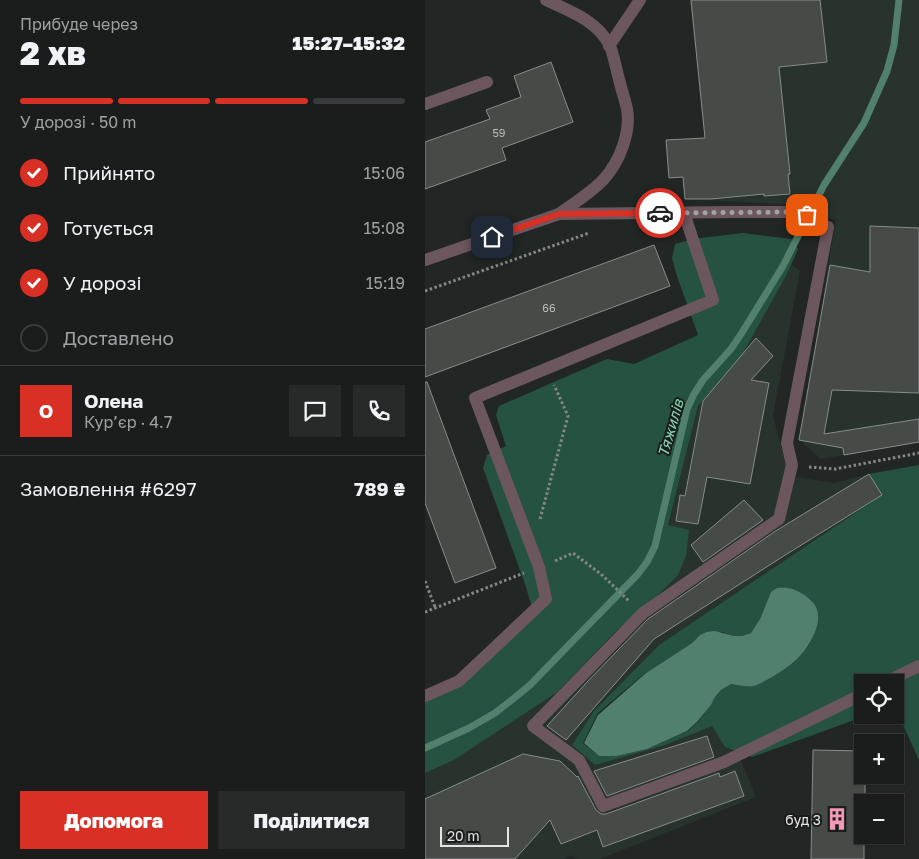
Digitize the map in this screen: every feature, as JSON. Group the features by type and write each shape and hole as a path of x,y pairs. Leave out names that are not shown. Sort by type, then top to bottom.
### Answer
{"street":[{"path":"425,260 559,214 603,179 613,165 625,138 628,126 627,109 609,46 591,23 547,0"},
{"path":"609,46 641,0"},
{"path":"425,104 487,82"},
{"path":"559,214 791,212 825,223 787,443 792,465 779,519 643,614 533,726 579,760 603,806 724,762 854,698"},
{"path":"425,696 459,681 546,599 539,568 475,398 713,300 684,213"},
{"path":"902,674 919,666"}],"path":[{"path":"425,292 590,232"},
{"path":"539,522 568,416 546,369"},
{"path":"792,465 835,469 919,453"},
{"path":"425,612 573,553 602,575 629,601"},
{"path":"425,581 435,607"}],"shaded area":[{"path":"690,0 919,0 919,442 821,459 799,440 836,220 809,215 812,206 711,200"},
{"path":"743,233 791,239 798,249 788,272 742,355 698,406 668,525 689,530 686,556 678,575 657,596 618,629 556,693 454,760 425,773 425,696 459,681 533,611 483,468 487,455 506,446 496,415 499,406 607,359 634,364 698,335 672,258 675,244 693,239"},
{"path":"791,265 800,270 773,416 789,476 834,483 869,474 882,495 659,645 594,711 572,745 595,765 712,726 725,747 737,751 756,797 600,859 577,859 571,855 564,859 425,859 425,773 454,760 556,693 668,526 698,406 742,355"},
{"path":"919,465 919,760 903,724 904,674 854,674 854,720 752,757 725,747 712,726 665,745 595,765 572,745 594,711 659,645 882,495 869,474","holes":["771,592 816,607 817,618 813,637 808,646 744,686 731,684 721,690 698,722 688,731 647,749 617,756 599,756 583,743 598,713 644,674 692,643 700,635 722,632 734,636 742,636 751,633 760,619"]},
{"path":"777,588 792,589 806,596 815,606 818,614 814,635 806,649 793,662 770,678 754,686 731,684 721,690 697,722 687,731 647,749 617,756 599,756 584,743 598,715 646,673 692,643 700,635 715,631 734,636 751,633 760,619 771,592"}],"building":[{"path":"691,0 820,0 827,62 779,67 790,174 788,174 790,194 685,199 683,177 669,178 666,140 705,138"},
{"path":"551,62 573,122 502,148 506,160 425,189 425,142 490,119 486,110 521,97 514,76"},
{"path":"870,226 919,228 919,393 832,390 824,434 919,419 919,442 844,455 843,448 799,440 830,265 870,272"},
{"path":"654,245 670,286 425,377 425,329"},
{"path":"756,338 773,356 751,380 769,383 750,484 707,477 698,524 676,521 680,495 685,496 703,401"},
{"path":"425,382 427,382 496,568 455,583 425,503"},
{"path":"869,474 882,495 654,639 566,740 547,726 648,619 774,532"},
{"path":"744,500 763,520 703,562 691,545"},
{"path":"707,736 714,757 607,796 594,771"},
{"name":"буд 3","path":"813,750 854,751 854,784 865,784 865,794 854,794 854,844 864,844 864,859 811,859"},
{"path":"523,754 560,761 578,776 596,810 601,814 606,814 719,773 720,777 735,771 744,796 603,847 597,830 561,844 550,820 515,859 425,859 425,799"}],"waterway":[{"name":"Тяжилів","path":"425,748 469,728 495,713 530,685 638,574 647,562 655,546 687,409 703,380 731,349 743,331 783,266 824,185 864,123 887,71 894,45 899,0"}],"way so far":[{"path":"660,213 791,212 807,215"}],"place":[{"name":"буд 3","path":"837,819"}],"route":[{"path":"492,237 559,214 660,213"}]}
